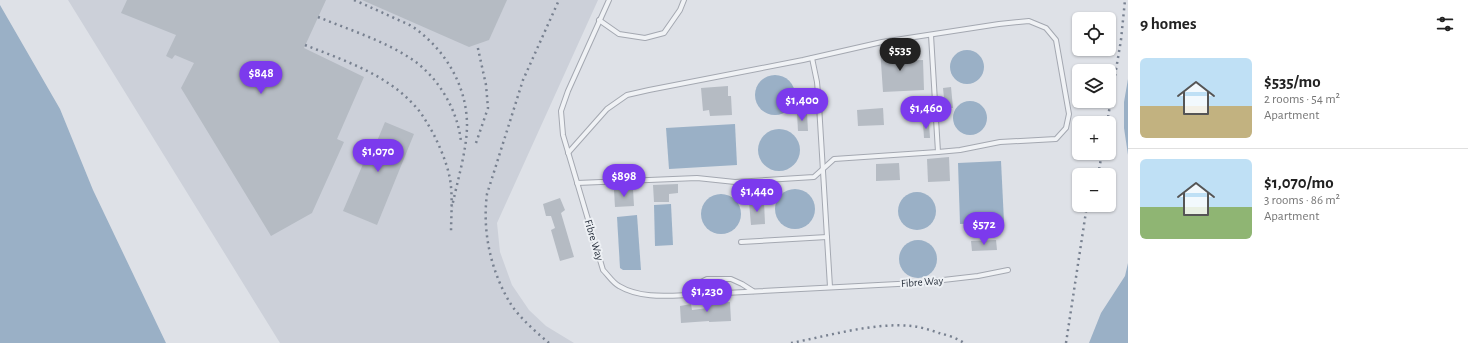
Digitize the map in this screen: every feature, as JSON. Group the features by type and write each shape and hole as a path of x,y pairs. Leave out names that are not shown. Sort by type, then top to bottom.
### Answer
{"lane":[{"name":"Fibre Way","path":"609,0 568,91 561,112 563,134 603,270 618,286 635,292 654,296 687,295 917,283 978,276 1008,270"},
{"path":"599,20 619,34 645,38 664,33 680,10 684,0"},
{"path":"568,152 607,109 627,95 812,58 882,42 999,24 1029,21 1046,28 1056,40 1069,114 1066,128 1056,139 1000,142 960,150 938,152 834,159 814,177 735,182 697,178 577,183"},
{"path":"931,34 938,152"},
{"path":"812,58 817,82 824,168 830,287"},
{"path":"741,242 827,237"},
{"path":"687,295 701,282 707,280 731,279 742,284 753,292"}],"shaded area":[{"path":"68,0 598,0 497,223 500,252 512,285 529,310 546,326 574,343 280,343"}],"water":[{"path":"0,5 60,109 93,190 166,343 0,343"},
{"path":"967,50 979,55 984,67 979,79 967,84 955,79 950,67 955,55"},
{"path":"775,75 789,81 795,95 789,109 775,115 761,109 755,95 761,81"},
{"path":"1128,79 1128,155 1124,128 1124,102"},
{"path":"970,101 982,106 987,118 982,130 970,135 958,130 953,118 958,106"},
{"path":"735,124 737,165 669,169 666,128"},
{"path":"779,129 794,135 800,150 794,165 779,171 764,165 758,150 764,135"},
{"path":"1001,161 1004,222 960,224 958,163"},
{"path":"799,189 806,192 812,198 815,209 814,217 806,226 799,229 791,229 784,226 776,217 775,205 778,198 787,190"},
{"path":"913,192 921,192 931,197 935,204 935,218 931,225 921,230 913,230 903,225 901,222 898,215 898,207 903,197 906,195"},
{"path":"725,194 732,197 738,203 741,214 740,222 732,231 725,234 717,234 710,231 702,222 701,210 704,203 713,195"},
{"path":"671,204 673,245 655,246 654,205"},
{"path":"637,215 641,270 623,270 620,268 617,217"},
{"path":"914,240 922,240 932,245 936,252 936,266 932,273 922,278 914,278 904,273 902,270 899,263 899,255 904,245 907,243"},
{"path":"1128,263 1128,343 1089,343 1101,313 1125,276"}],"building":[{"path":"127,0 326,0 304,48 364,77 337,139 344,142 312,213 271,236 181,88 194,63 175,55 172,59 166,56 176,35 121,13"},
{"path":"362,0 507,0 489,40 469,47"},
{"path":"899,47 900,61 923,60 924,90 883,92 880,48"},
{"path":"728,86 728,96 731,96 732,115 710,116 709,110 703,111 701,88"},
{"path":"951,87 953,108 945,108 943,88"},
{"path":"883,108 884,125 858,126 857,110"},
{"path":"797,113 807,113 808,131 798,131"},
{"path":"385,122 414,134 377,225 343,211 363,164 358,162 367,142 375,146"},
{"path":"923,123 929,123 930,138 924,138"},
{"path":"949,157 950,181 928,182 927,159"},
{"path":"899,163 900,180 876,181 876,164"},
{"path":"678,184 678,193 669,194 669,202 654,202 653,185"},
{"path":"633,189 634,206 615,207 614,190"},
{"path":"560,198 565,210 561,213 574,257 560,261 551,230 555,228 551,216 546,216 543,204"},
{"path":"764,201 765,224 751,225 749,202"},
{"path":"996,240 997,250 972,251 971,241"},
{"path":"730,302 731,321 681,323 680,306 691,304 692,310 708,308 708,303"}],"railway":[{"path":"354,0 413,27 435,46 452,70 463,96 467,125 464,155 452,207"},
{"path":"549,343 520,316 512,306 505,293 490,252 487,237 486,208 487,194 523,80 559,0"},
{"path":"1108,116 1121,40 1125,0"},
{"path":"318,17 391,47 422,67 446,96 456,119 461,142"},
{"path":"476,143 488,108 486,85 477,44"},
{"path":"305,45 349,62 377,76 403,94 420,111 436,138 449,173 452,206 451,234"},
{"path":"1099,168 1101,160"},
{"path":"1066,343 1086,212"},
{"path":"791,343 852,330 898,325 926,329 952,337 964,343"}]}
